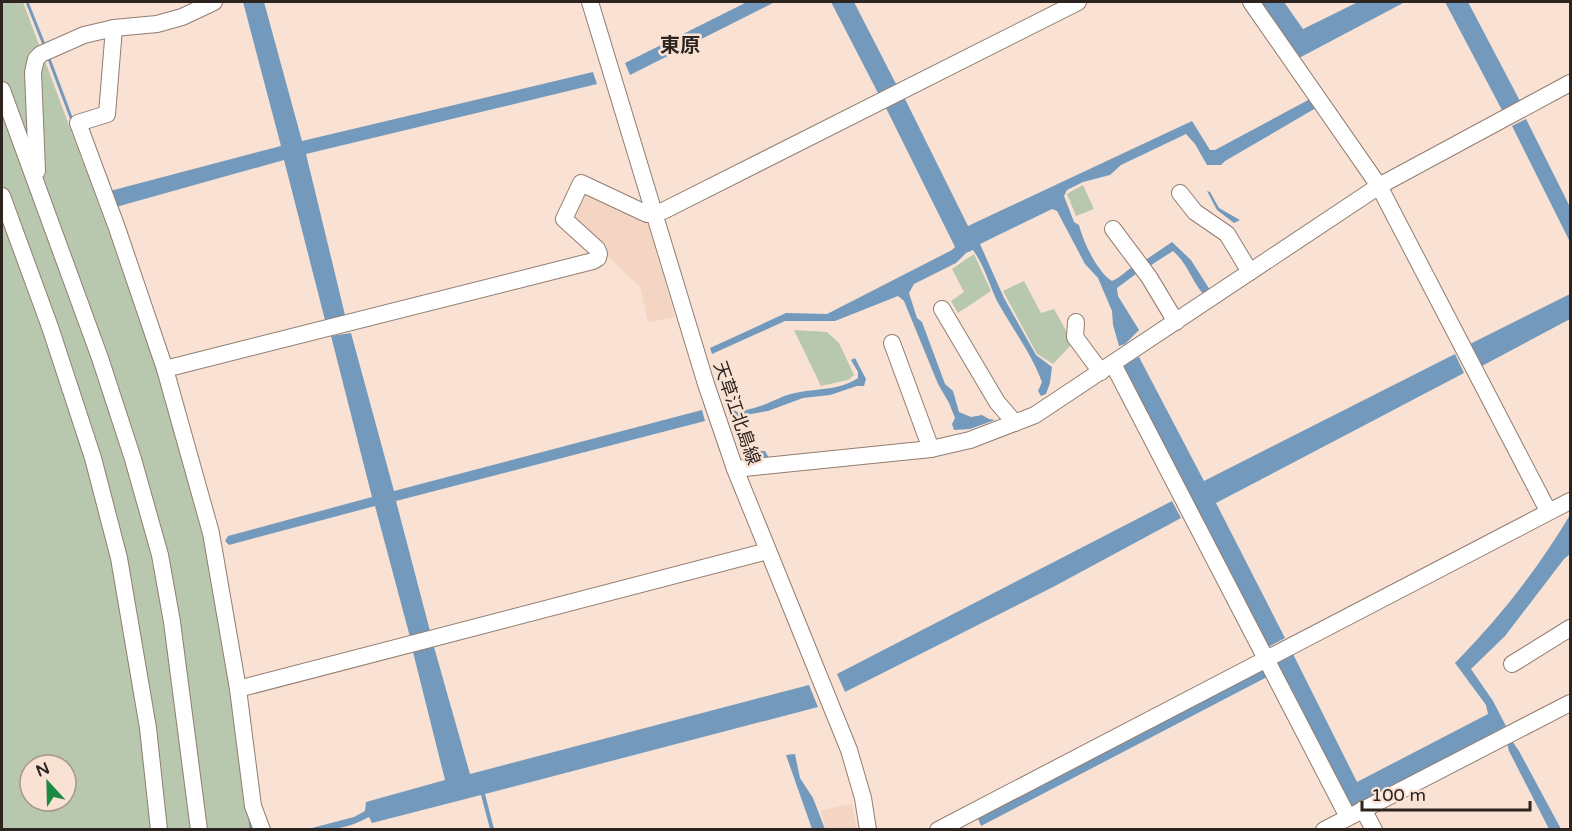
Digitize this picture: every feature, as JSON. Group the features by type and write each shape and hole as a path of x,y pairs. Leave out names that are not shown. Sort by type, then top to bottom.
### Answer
{"street":[{"path":"36,180 33,72 36,59 45,52 84,35 114,28 157,24 182,17 214,2"},
{"name":"天草江北島線","path":"590,2 706,384 735,469 849,750 868,830"},
{"path":"165,369 598,258 597,249 564,219 581,183 647,214 663,212 1078,2"},
{"path":"1251,2 1379,186 1545,505 1550,510"},
{"path":"114,28 107,114 78,123 165,369 211,533 238,689 253,806 261,830"},
{"path":"735,469 931,449 970,440 1035,415 1379,186 1570,83"},
{"path":"2,90 100,358 133,459 160,555 172,622 199,830"},
{"path":"1180,193 1195,212 1227,234 1250,272"},
{"path":"2,196 50,327 93,458 119,558 148,728 159,830"},
{"path":"1113,229 1149,277 1176,322"},
{"path":"942,309 997,402 1015,423"},
{"path":"1076,322 1075,337 1117,361 1186,504 1276,655 1348,817"},
{"path":"892,343 931,449"},
{"path":"938,830 1570,501"},
{"path":"238,689 768,551"},
{"path":"1512,664 1570,628"},
{"path":"1324,830 1570,703"},
{"path":"1363,809 1374,830"}],"shaded area":[{"path":"583,187 646,217 675,317 648,322 640,287 568,218"},
{"path":"852,804 857,829 826,829 821,810"}],"green space":[{"path":"2,2 23,2 110,235 158,373 203,537 254,829 2,830"},
{"path":"1083,185 1094,209 1076,216 1067,194"},
{"path":"974,254 991,291 958,313 951,301 964,292 952,269"},
{"path":"1024,281 1041,313 1054,309 1073,343 1053,364 1037,354 1003,291"},
{"path":"794,330 827,332 839,343 854,375 848,380 821,386"}],"water":[{"path":"243,2 264,2 302,141 593,72 597,84 306,154 345,315 325,320 284,160 116,207 110,191 281,146"},
{"path":"747,2 775,2 630,75 625,63"},
{"path":"831,2 854,2 896,84 878,93"},
{"path":"1259,2 1284,2 1303,29 1358,2 1405,2 1299,58"},
{"path":"1445,2 1468,2 1521,103 1503,112"},
{"path":"904,97 968,226 1192,121 1210,150 1215,150 1310,99 1316,108 1221,165 1207,165 1195,144 1186,134 1121,165 1110,175 1083,182 1067,190 1064,196 1074,222 1079,225 1091,256 1106,277 1112,281 1137,265 1140,271 1117,288 1118,296 1139,330 1125,344 1119,346 1112,311 1098,278 1085,264 1057,211 1052,209 980,244 1004,298 1036,355 1052,367 1046,394 1041,396 1038,391 1042,382 1038,371 997,301 973,250 966,253 956,263 914,284 909,293 917,318 922,322 945,384 953,391 959,412 971,417 982,415 995,420 970,429 954,430 952,424 955,418 949,403 938,384 904,301 898,296 835,321 785,321 712,354 710,348 786,313 827,314 955,247 886,108"},
{"path":"1526,119 1570,207 1570,242 1512,126"},
{"path":"1207,191 1210,192 1219,208 1240,220 1234,223 1217,210"},
{"path":"1172,242 1191,260 1210,290 1204,295 1173,251 1148,267 1144,261"},
{"path":"1570,294 1570,319 1480,367 1468,345"},
{"path":"351,333 394,491 702,410 705,421 396,501 430,631 410,637 375,506 229,545 225,541 228,536 372,497 331,336"},
{"path":"1455,354 1464,373 1216,503 1285,638 1268,647 1128,380 1124,365 1139,357 1204,481"},
{"path":"855,358 866,379 864,386 830,395 803,398 768,411 736,418 748,450 765,451 769,458 747,460 730,413 731,408 737,412 764,405 791,394 843,385 858,378 858,372 851,360"},
{"path":"1172,501 1181,518 1053,587 845,692 837,674"},
{"path":"1570,515 1570,554 1505,636 1471,669 1493,701 1506,726 1350,808 1277,663 1293,654 1357,782 1488,714 1486,705 1455,663 1517,592 1545,555"},
{"path":"434,647 470,774 809,685 818,707 485,794 494,829 490,829 481,795 372,823 369,817 340,828 308,829 354,817 365,811 366,802 445,780 413,652"},
{"path":"1262,667 1267,677 981,826 977,816"},
{"path":"1512,741 1561,829 1549,829 1509,751 1507,743"},
{"path":"795,754 800,778 813,798 825,829 812,829 786,755"}],"waterway":[{"path":"27,2 45,47"},
{"path":"48,56 72,120"},
{"path":"250,819 251,830"}],"district":[{"name":"東原","path":"680,46"}]}
